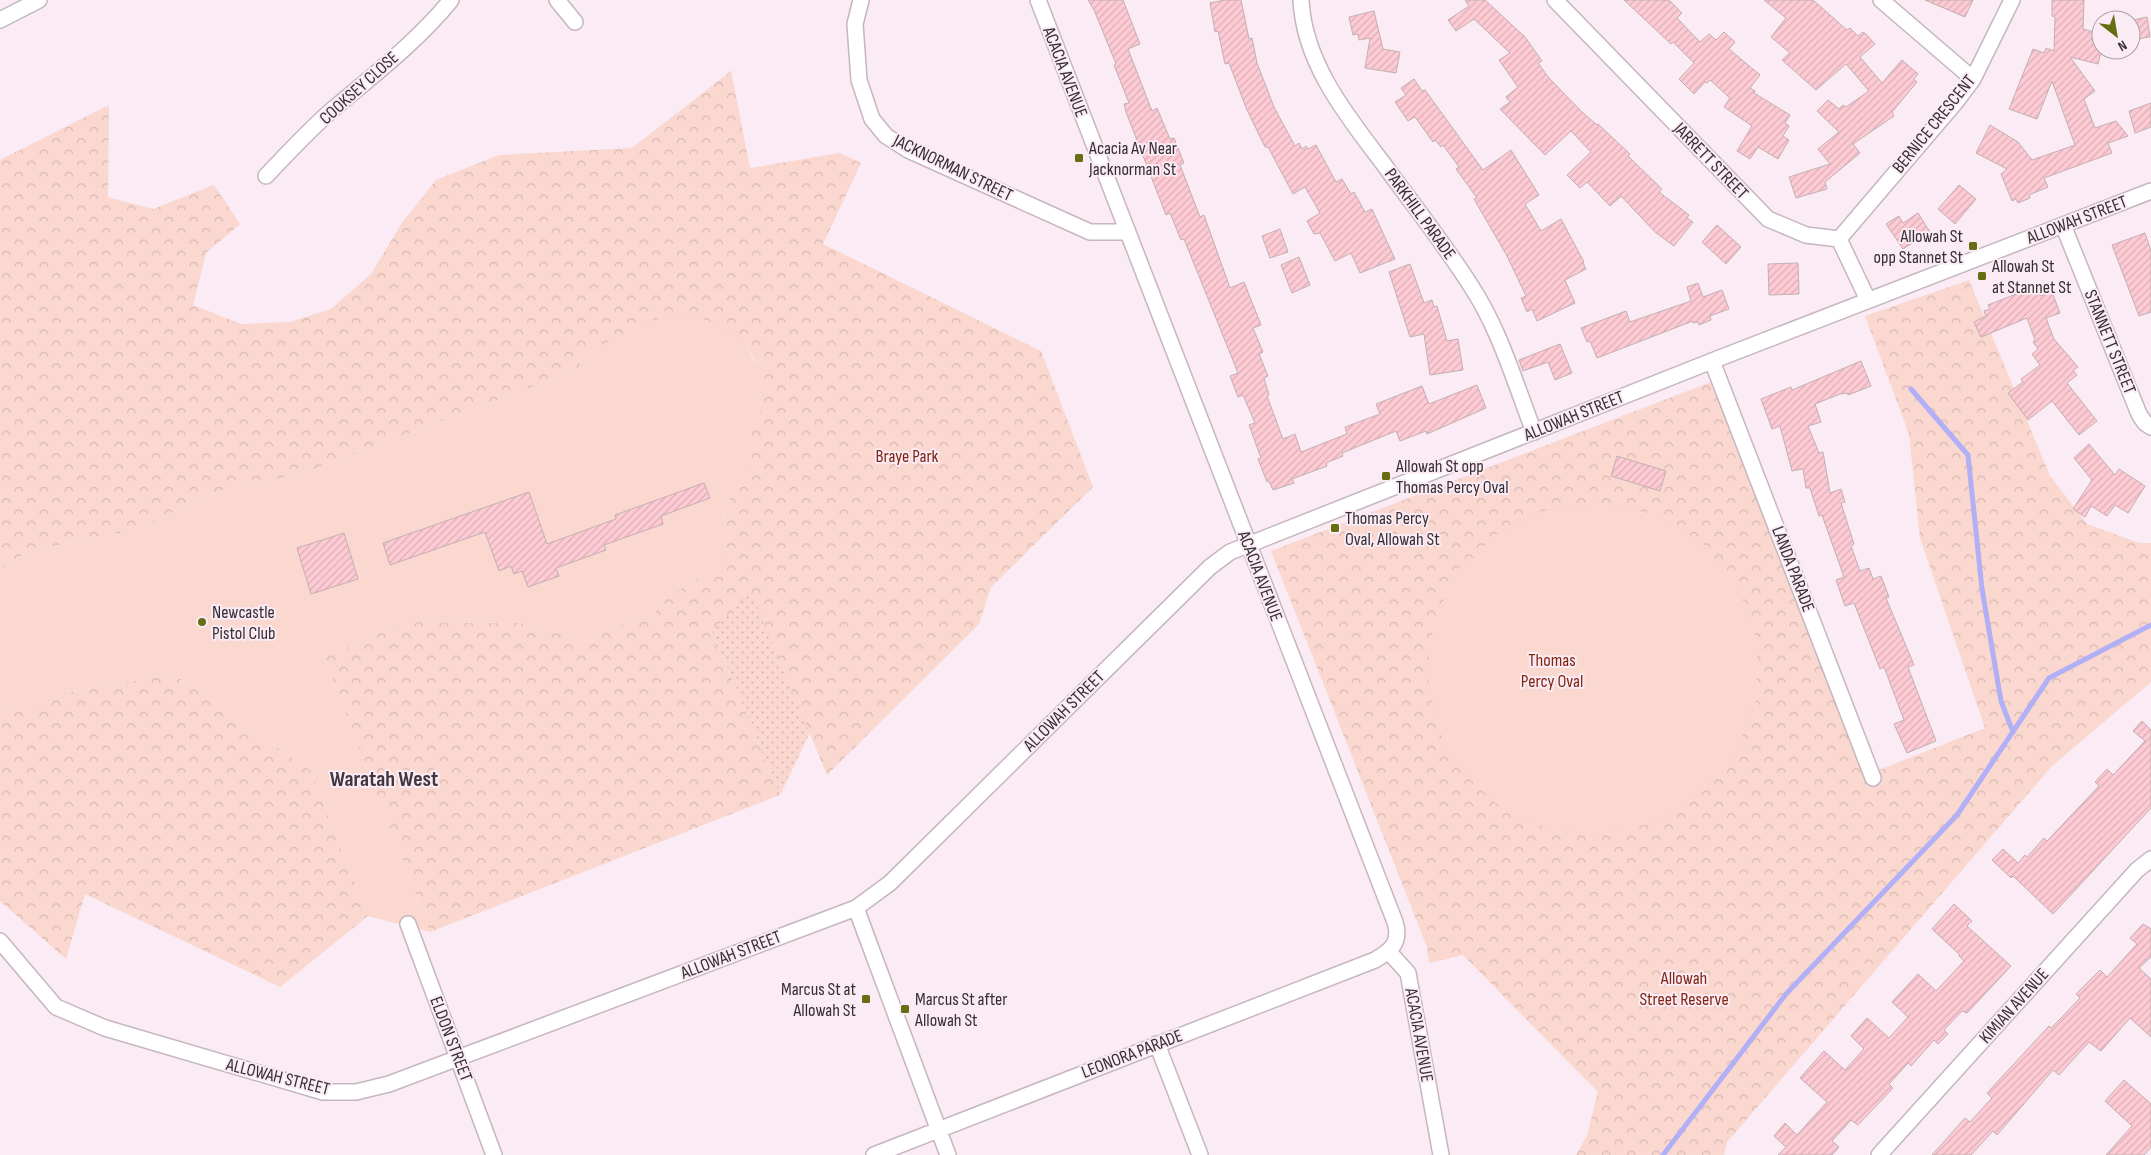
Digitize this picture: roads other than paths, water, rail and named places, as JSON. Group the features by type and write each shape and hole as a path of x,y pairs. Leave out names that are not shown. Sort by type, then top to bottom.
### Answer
{"street":[{"path":"0,20 39,0"},
{"name":"COOKSEY CLOSE","path":"266,176 330,112 371,78 439,15 451,0"},
{"path":"557,0 575,22"},
{"name":"JACKNORMAN STREET","path":"860,0 854,24 859,80 872,119 886,136 908,150 1090,232 1127,232"},
{"name":"ACACIA AVENUE","path":"1038,0 1247,545 1395,922 1397,939 1389,952 1408,973 1441,1155"},
{"name":"PARKHILL PARADE","path":"1301,0 1302,12 1314,55 1336,101 1446,248 1472,288 1489,318 1534,432"},
{"name":"JARRETT STREET","path":"1555,0 1768,219 1806,236 1839,238"},
{"path":"1881,0 1973,79"},
{"name":"BERNICE CRESCENT","path":"1839,238 1948,111 1973,79 2012,0"},
{"name":"ALLOWAH STREET","path":"0,941 56,1006 105,1028 323,1092 356,1092 389,1084 856,908 890,883 1215,562 1230,552 1712,361 2151,191"},
{"name":"STANNETT STREET","path":"2063,225 2137,408 2145,423 2151,427"},
{"path":"1839,238 1868,300"},
{"name":"LANDA PARADE","path":"1712,361 1873,778"},
{"name":"KIMIAN AVENUE","path":"1879,1155 2137,870 2151,859"},
{"path":"856,908 948,1155"},
{"name":"ELDON STREET","path":"408,924 494,1155"},
{"name":"LEONORA PARADE","path":"874,1155 1375,960 1389,952"},
{"path":"1157,1044 1200,1155"}],"waterway":[{"path":"1911,389 1968,455 1982,589 2001,701 2013,732"},
{"path":"1663,1155 1786,994 1957,815 2049,678 2151,625"}],"place":[{"name":"Acacia Av Near Jacknorman St","path":"1079,158"},
{"name":"Allowah St opp Stannet St","path":"1973,246"},
{"name":"Allowah St at Stannet St","path":"1982,276"},
{"name":"Allowah St opp Thomas Percy Oval","path":"1386,476"},
{"name":"Thomas Percy Oval, Allowah St","path":"1335,528"},
{"name":"Newcastle Pistol Club","path":"202,622"},
{"name":"Marcus St at Allowah St","path":"866,999"},
{"name":"Marcus St after Allowah St","path":"905,1009"}],"district":[{"name":"Waratah West","path":"384,779"}],"park label":[{"name":"Braye Park","path":"907,456"},
{"name":"Thomas Percy Oval","path":"1552,670"},
{"name":"Allowah Street Reserve","path":"1684,988"}]}
